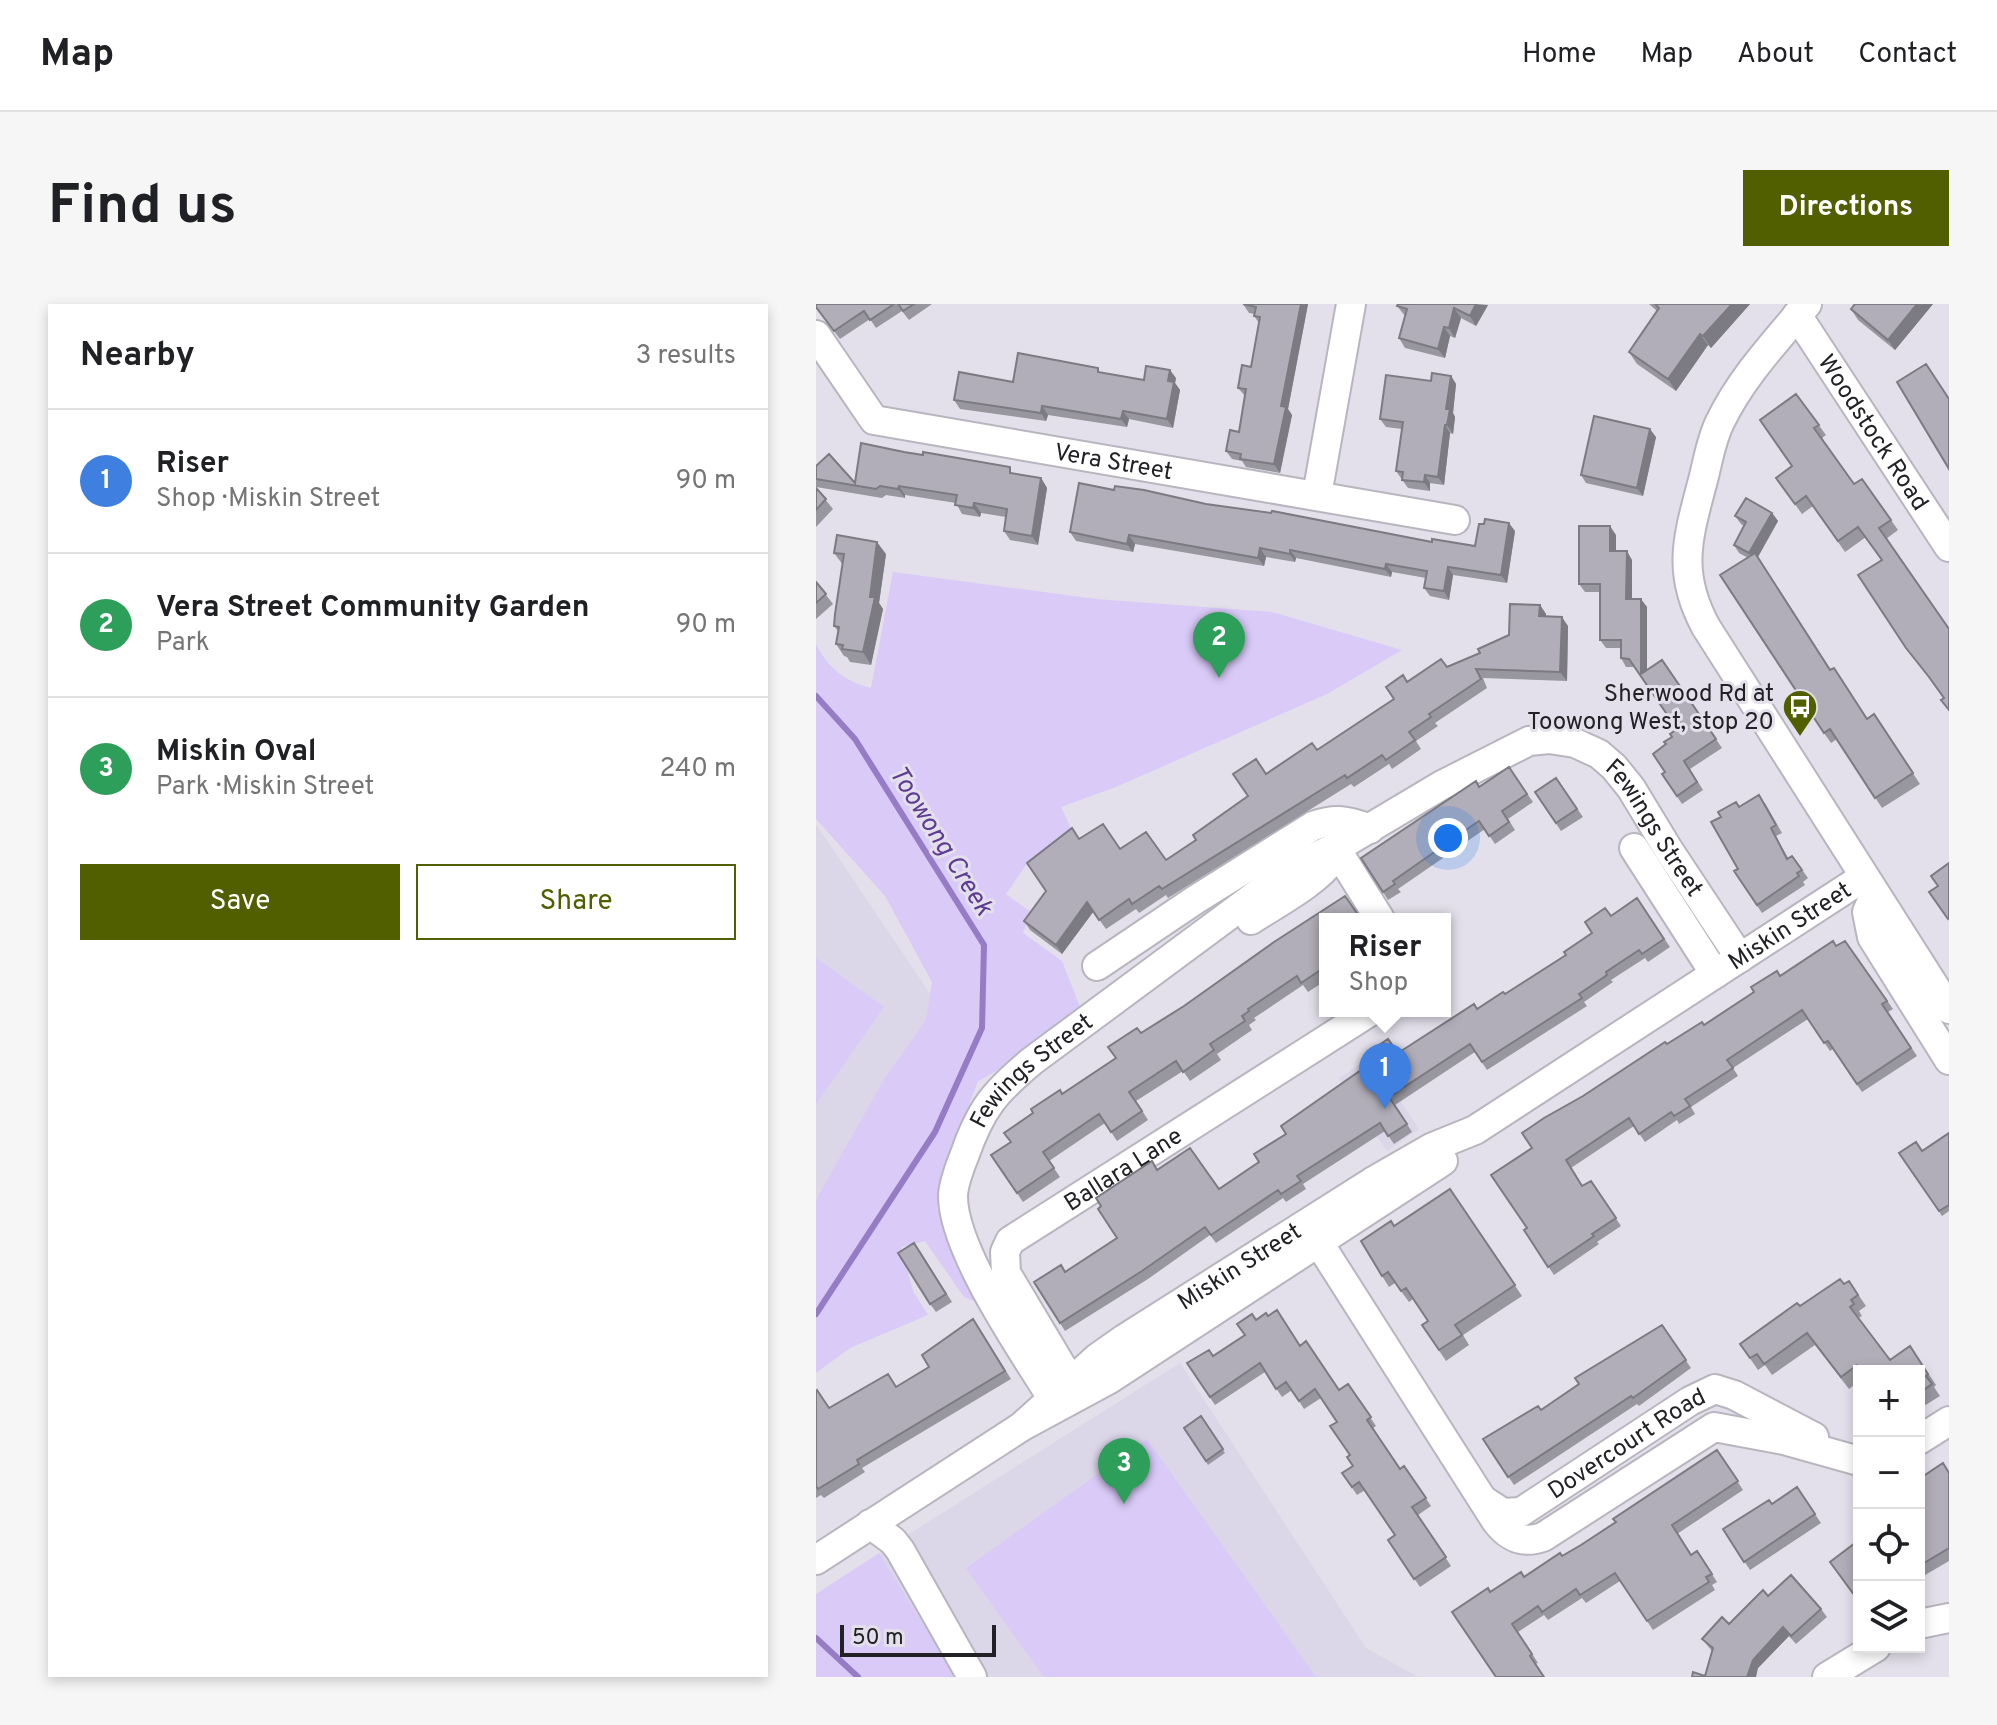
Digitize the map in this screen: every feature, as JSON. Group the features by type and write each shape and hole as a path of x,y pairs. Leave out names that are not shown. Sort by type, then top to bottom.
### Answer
{"street":[{"path":"1317,495 1351,304"},
{"path":"1802,310 1743,384 1719,422 1688,536 1691,595 1706,627 1949,1009"},
{"name":"Woodstock Road","path":"1802,310 1949,547"},
{"name":"Vera Street","path":"816,335 874,420 1455,520"},
{"name":"Fewings Street","path":"1061,1390 979,1276 959,1230 953,1194 975,1126 985,1107 1003,1085 1044,1051 1308,858 1370,829 1513,747 1549,739 1575,743 1599,754 1631,788 1740,958"},
{"path":"1097,966 1313,826 1329,820 1343,820 1370,829"},
{"path":"1335,847 1376,913"},
{"name":"Fewings Street","path":"1231,933 1327,867 1332,862 1335,847"},
{"path":"1634,848 1715,974"},
{"path":"1869,886 1867,912 1872,937 1949,1060"},
{"name":"Miskin Street","path":"1021,1427 1124,1339 1372,1182 1433,1147 1475,1130 1740,958 1869,886"},
{"name":"Ballara Lane","path":"1061,1390 1006,1273 1005,1252 1010,1241 1362,1017"},
{"name":"Miskin Street","path":"816,1560 1021,1427 1108,1380 1319,1243 1443,1161 1475,1130"},
{"name":"Dovercourt Road","path":"1319,1243 1483,1500 1500,1526 1510,1535 1525,1540 1539,1539 1717,1426 1784,1440 1859,1461 1734,1395 1715,1389 1685,1403 1525,1511 1506,1514 1483,1500"},
{"path":"1924,1437 1949,1421"},
{"path":"870,1524 900,1550 972,1677"},
{"path":"1925,1623 1949,1618"},
{"path":"1827,1677 1866,1653"}],"shaded area":[{"path":"893,572 1096,599 1272,612 1402,650 1327,694 1116,787 1061,807 1073,832 1026,865 1006,894 1031,912 1023,933 1062,961 1082,1012 1022,1057 978,1081 948,1161 937,1208 979,1303 964,1297 925,1241 901,1247 913,1291 928,1315 850,1348 816,1373 816,1200 886,1076 926,1020 932,982 885,896 816,819 816,644 838,672 853,682 871,688"},
{"path":"816,824 955,1031 816,1239"},
{"path":"816,958 884,1007 816,1104"},
{"path":"1371,1057 1419,1129 1387,1151 1339,1078"},
{"path":"1180,1363 1366,1648 1418,1677 956,1677 879,1553"},
{"path":"1147,1439 1316,1677 1044,1677 966,1568"},
{"path":"879,1553 956,1677 816,1677 816,1594"}],"building":[{"path":"816,304 894,304 870,320 864,311 834,331"},
{"path":"898,304 914,304 903,311"},
{"path":"1243,304 1301,304 1281,406 1286,407 1274,464 1240,459 1241,454 1226,451 1230,430 1239,432 1246,389 1238,388 1242,365 1251,367 1260,317 1254,316 1256,307"},
{"path":"1398,304 1476,304 1470,316 1454,308 1449,328 1444,327 1438,349 1399,338 1407,309"},
{"path":"1655,304 1732,304 1703,336 1700,334 1668,379 1629,352 1659,308"},
{"path":"1855,304 1917,304 1888,340 1851,309"},
{"path":"1018,353 1144,380 1146,366 1170,370 1168,381 1174,382 1167,419 1123,411 1121,419 1042,406 1041,413 954,400 959,372 1013,382"},
{"path":"1926,364 1949,399 1949,469 1897,382"},
{"path":"1432,373 1451,376 1446,409 1450,409 1438,477 1425,475 1424,482 1402,480 1403,472 1396,471 1403,422 1380,419 1386,375 1431,381"},
{"path":"1796,394 1819,425 1814,428 1854,484 1862,479 1891,520 1879,528 1949,629 1949,710 1941,700 1944,698 1906,648 1858,575 1882,560 1858,527 1838,541 1806,496 1795,504 1776,478 1792,466 1760,420"},
{"path":"1594,416 1650,429 1637,488 1581,475"},
{"path":"861,443 1010,467 1010,473 1041,478 1032,536 1004,531 1007,509 974,503 973,508 955,505 957,495 899,486 898,489 880,486 876,489 816,479 816,466 829,454 855,483"},
{"path":"1079,483 1114,490 1115,486 1144,490 1206,504 1272,511 1432,542 1432,539 1475,546 1479,524 1484,524 1485,519 1509,523 1501,575 1448,567 1444,591 1424,588 1427,571 1386,564 1385,569 1290,550 1290,554 1260,548 1258,558 1129,535 1127,544 1070,532"},
{"path":"816,488 826,499 816,510"},
{"path":"1746,498 1772,513 1749,553 1734,545 1746,522 1735,516"},
{"path":"1579,526 1610,526 1610,551 1627,551 1626,599 1641,599 1641,674 1662,660 1716,739 1684,761 1697,782 1677,796 1653,754 1666,744 1664,742 1677,729 1629,659 1621,658 1621,640 1600,640 1600,584 1579,584"},
{"path":"837,535 877,542 870,597 875,597 863,652 842,649 843,645 836,644 839,627 834,626 835,614 844,554 834,553"},
{"path":"1755,553 1830,670 1834,668 1867,719 1874,714 1913,773 1875,798 1830,729 1824,733 1720,575"},
{"path":"816,582 826,594 816,603"},
{"path":"1510,604 1540,605 1539,616 1562,617 1560,672 1476,669 1481,679 1429,714 1431,717 1409,732 1415,740 1386,760 1382,755 1347,778 1345,775 1162,889 1159,886 1132,904 1129,899 1099,920 1087,902 1056,945 1024,921 1046,891 1027,863 1072,828 1079,839 1103,824 1120,849 1146,832 1166,860 1196,840 1193,835 1248,796 1233,774 1256,759 1266,774 1312,743 1317,750 1394,699 1386,687 1403,675 1407,682 1441,659 1447,667 1480,653 1478,649 1509,635"},
{"path":"1509,767 1527,794 1502,811 1509,822 1489,836 1479,821 1393,881 1395,884 1383,892 1361,858 1476,781 1479,787"},
{"path":"1556,778 1577,809 1556,823 1535,792"},
{"path":"1759,795 1776,825 1771,828 1787,859 1792,856 1802,870 1797,873 1799,876 1757,905 1734,871 1738,869 1711,822 1721,817 1718,812 1736,802 1739,807"},
{"path":"1949,863 1948,919 1929,892 1938,886 1931,876"},
{"path":"1345,896 1357,913 1319,913 1319,971 1301,983 1297,976 1248,1009 1242,1016 1245,1021 1210,1044 1214,1050 1183,1072 1176,1061 1129,1092 1142,1111 1111,1132 1099,1114 1043,1152 1054,1168 1017,1193 991,1155 1011,1142 1004,1133 1033,1113 1031,1109 1060,1090 1062,1094 1116,1058 1108,1047 1137,1028 1141,1033 1184,1006 1274,942"},
{"path":"1637,898 1664,939 1642,954 1639,950 1606,972 1607,975 1579,994 1582,998 1482,1062 1470,1044 1389,1097 1407,1124 1388,1136 1380,1123 1297,1176 1301,1181 1281,1194 1278,1190 1211,1235 1205,1227 1060,1323 1034,1282 1061,1265 1065,1272 1117,1238 1098,1209 1101,1206 1096,1198 1152,1161 1157,1170 1190,1148 1219,1189 1259,1162 1254,1154 1286,1134 1281,1126 1381,1056 1375,1048 1388,1039 1398,1053 1474,1004 1477,1009 1503,992 1505,994 1566,955 1564,952 1592,933 1585,922 1605,908 1611,916"},
{"path":"1833,941 1836,946 1845,941 1887,1001 1882,1004 1911,1048 1857,1084 1802,1010 1727,1060 1733,1068 1685,1099 1690,1106 1674,1116 1671,1112 1639,1134 1629,1118 1566,1160 1582,1186 1591,1181 1616,1218 1548,1267 1524,1230 1527,1228 1491,1175 1532,1148 1522,1133 1665,1042 1667,1044 1702,1022 1704,1025 1754,992 1751,987 1777,971 1780,976"},
{"path":"1949,1133 1949,1205 1939,1211 1899,1153 1916,1142 1922,1151"},
{"path":"1450,1189 1515,1285 1455,1325 1462,1335 1439,1350 1422,1325 1428,1321 1406,1288 1401,1291 1388,1272 1382,1276 1361,1241 1391,1221 1394,1226"},
{"path":"914,1243 946,1294 930,1304 898,1253"},
{"path":"1840,1279 1844,1284 1849,1281 1858,1295 1851,1300 1854,1304 1850,1307 1890,1360 1910,1346 1922,1365 1853,1365 1841,1377 1807,1333 1764,1364 1757,1354 1750,1358 1740,1344 1797,1303 1800,1306"},
{"path":"1277,1310 1300,1346 1306,1341 1339,1390 1348,1384 1371,1417 1367,1420 1400,1469 1404,1466 1426,1498 1412,1507 1446,1557 1414,1579 1388,1540 1395,1535 1359,1482 1352,1487 1342,1473 1353,1466 1347,1457 1350,1455 1330,1426 1337,1422 1315,1389 1299,1401 1286,1382 1276,1389 1260,1363 1210,1397 1187,1363 1209,1350 1213,1356 1245,1335 1237,1324 1252,1314 1256,1320"},
{"path":"973,1319 1005,1371 857,1460 859,1464 818,1489 816,1391 829,1408 888,1374 896,1387 929,1367 922,1355"},
{"path":"1662,1325 1686,1360 1633,1398 1631,1396 1508,1477 1483,1439 1538,1406 1541,1410 1579,1384 1575,1378"},
{"path":"1925,1369 1926,1376 1932,1384 1925,1389"},
{"path":"1201,1416 1223,1449 1206,1461 1184,1428"},
{"path":"1717,1450 1738,1481 1672,1525 1691,1555 1697,1551 1712,1574 1706,1577 1709,1582 1647,1621 1615,1573 1580,1595 1576,1589 1542,1612 1538,1606 1512,1624 1544,1677 1496,1677 1452,1612 1488,1588 1490,1592 1521,1572 1524,1577 1560,1553 1562,1556 1581,1545 1616,1522 1613,1519"},
{"path":"1943,1463 1949,1473 1949,1548 1925,1562 1925,1509 1925,1475"},
{"path":"1797,1487 1815,1514 1744,1562 1723,1529 1769,1500 1772,1504"},
{"path":"1853,1545 1853,1593 1830,1562"},
{"path":"1791,1575 1821,1609 1791,1636 1783,1627 1753,1660 1747,1677 1692,1677 1693,1672 1705,1676 1713,1648 1702,1639 1722,1617 1729,1624 1763,1590 1768,1596"}],"waterway":[{"name":"Toowong Creek","path":"816,696 855,739 984,945 982,1028 935,1132 816,1314"},
{"name":"Toowong Creek","path":"816,1638 858,1677"}],"place":[{"name":"Vera Street Community Garden","path":"1219,678"},
{"name":"Sherwood Rd at Toowong West, stop 20","path":"1800,738"},
{"name":"Riser","path":"1385,1109"},
{"name":"Miskin Oval","path":"1124,1504"}]}
